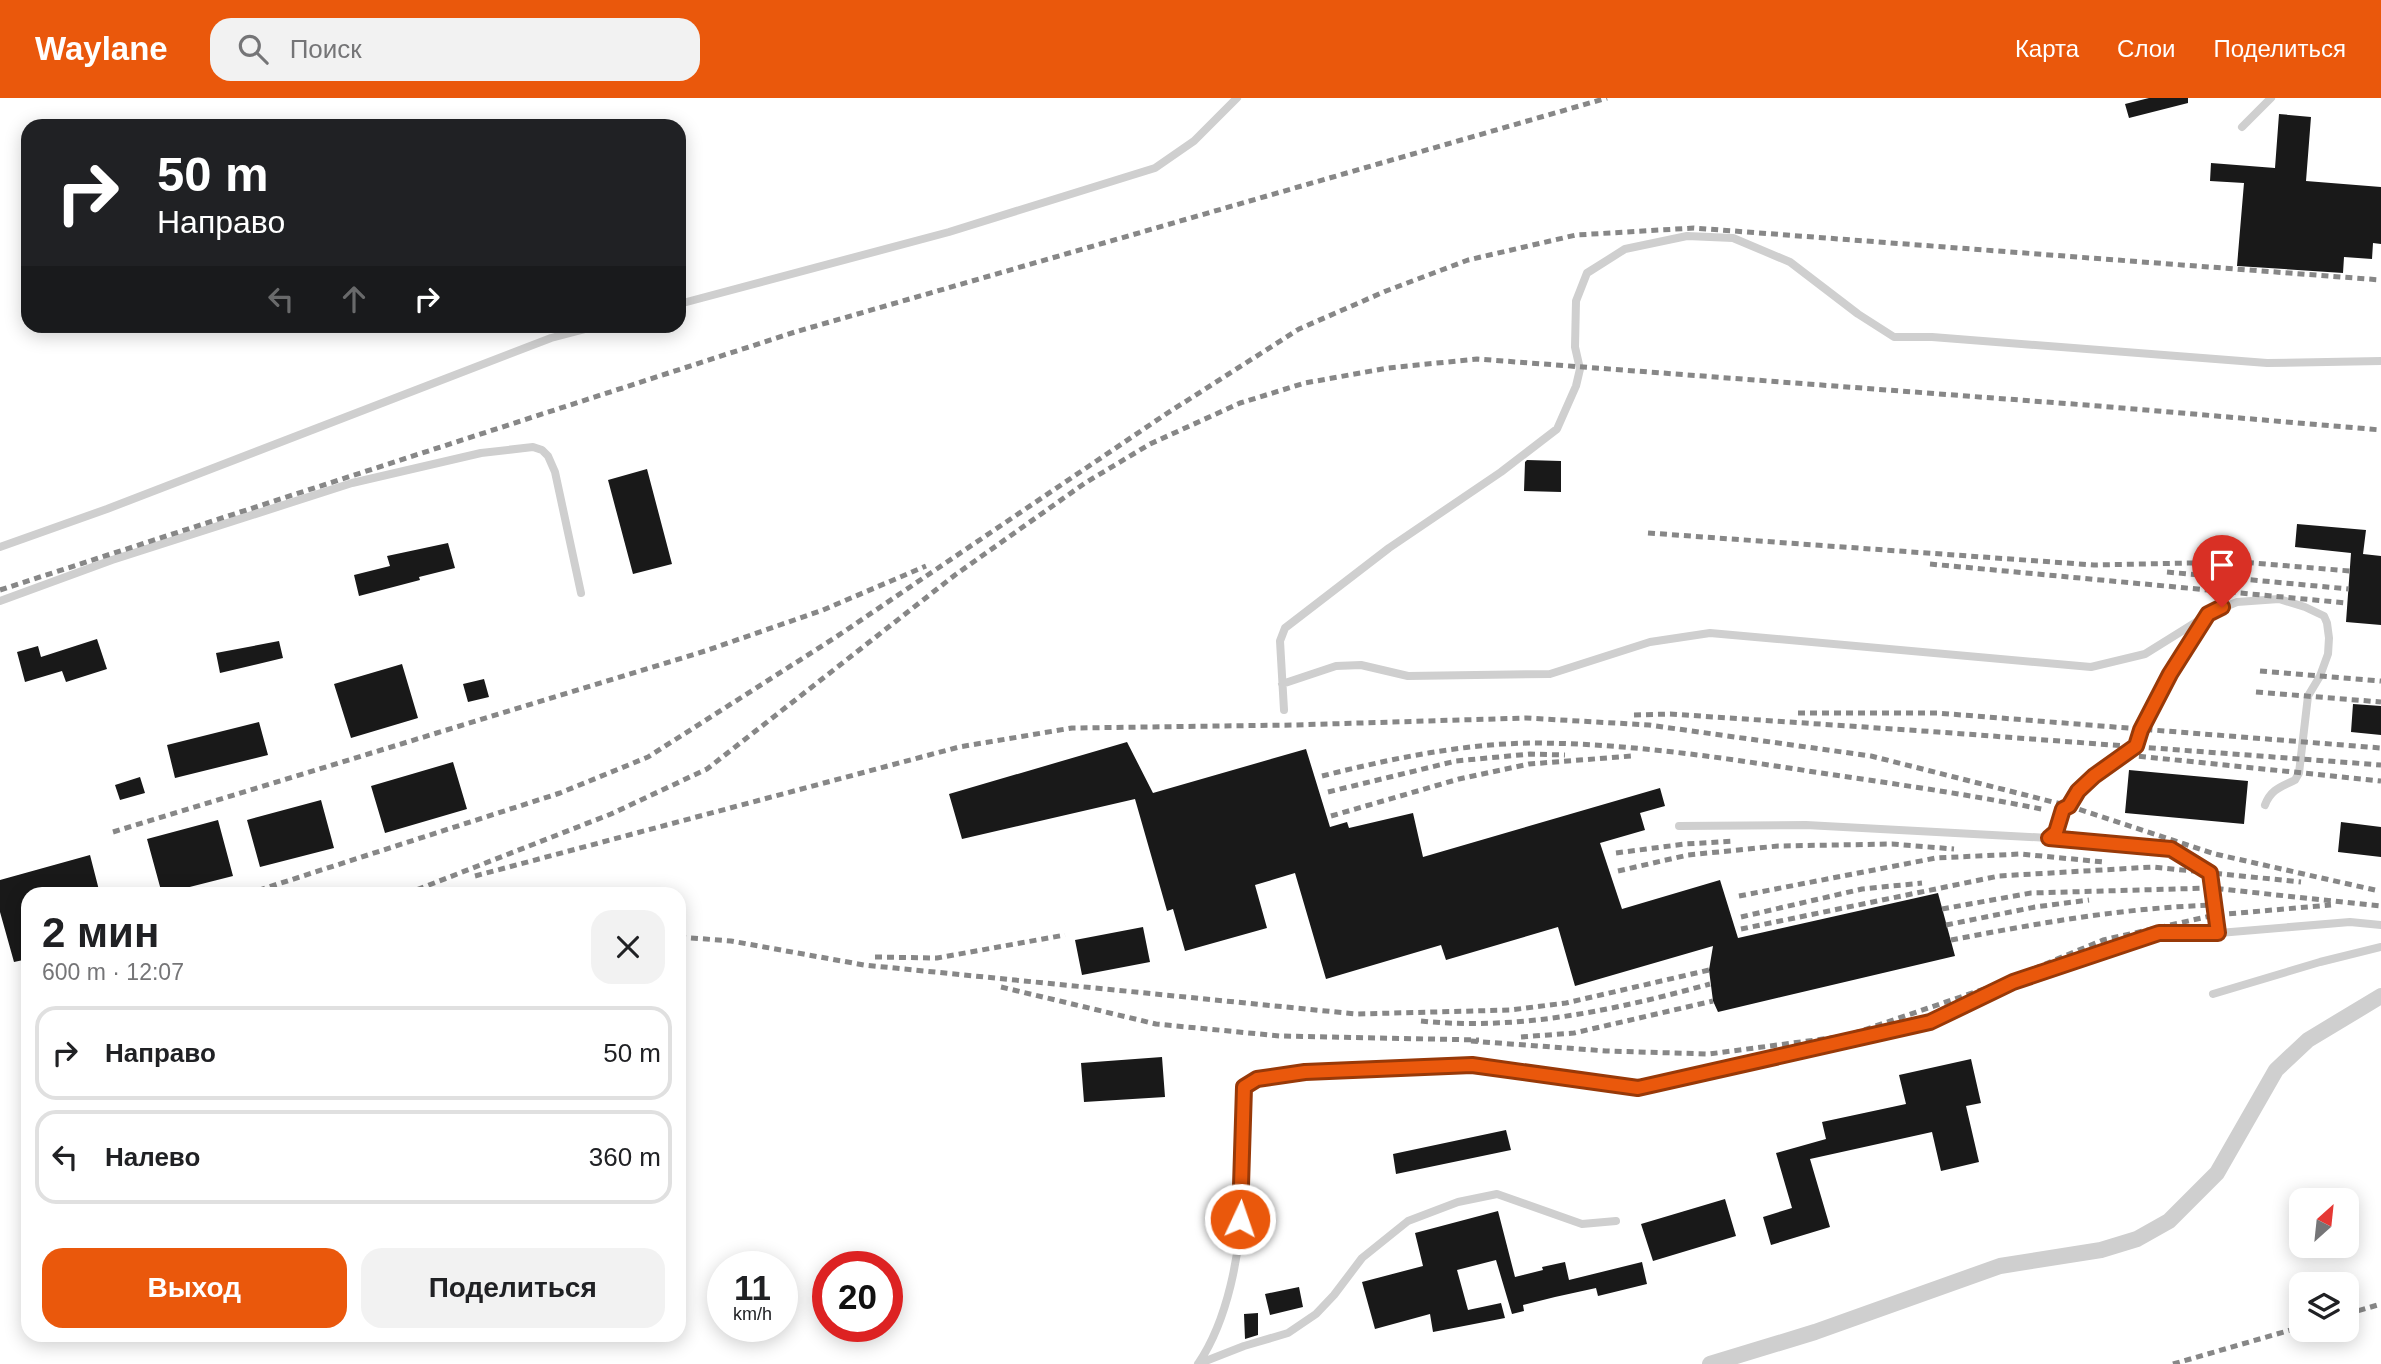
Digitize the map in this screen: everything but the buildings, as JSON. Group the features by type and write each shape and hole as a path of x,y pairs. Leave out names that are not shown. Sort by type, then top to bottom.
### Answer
{"street":[{"path":"1710,1364 1815,1332 2000,1266 2101,1250 2137,1239 2169,1221 2217,1173 2276,1070 2308,1040 2381,996"}],"lane":[{"path":"686,302 948,232 1155,168 1194,141 1237,98"},
{"path":"2242,127 2271,98"},
{"path":"1284,710 1280,641 1285,628 1389,548 1501,472 1557,429 1576,386 1580,369 1575,347 1576,301 1587,273 1625,249 1687,236 1734,237 1790,262 1858,314 1894,337 1932,337 2267,363 2381,362"},
{"path":"0,547 570,333"},
{"path":"0,601 112,561 352,483 481,453 533,447 548,456 555,472 581,593"},
{"path":"1282,684 1336,666 1362,665 1408,676 1550,674 1650,642 1710,633 2091,667 2145,654 2208,614 2237,602 2279,599 2324,616 2329,638 2328,654 2320,676 2308,696 2299,773 2295,780 2278,787 2269,795 2265,805"},
{"path":"2049,838 2056,832 2063,809 2069,806 2078,791 2136,746 2141,730 2170,674 2208,614"},
{"path":"1679,827 1806,825 2049,838 2171,849 2210,873 2218,933"},
{"path":"1198,1364 1216,1335 1232,1270 1242,1201 1244,1087 1257,1079 1305,1072 1472,1065 1638,1088 1930,1022 2013,982 2159,933 2218,933 2350,922 2381,925"},
{"path":"2213,994 2381,947"},
{"path":"1198,1364 1244,1346 1289,1333 1315,1314 1334,1295 1362,1258 1408,1221 1458,1202 1497,1194 1582,1224 1616,1222"}],"railway":[{"path":"0,590 795,332 1607,98"},
{"path":"269,887 560,793 648,757 836,637 1166,414 1299,329 1386,291 1468,260 1576,235 1694,228 2381,280"},
{"path":"424,887 611,814 707,769 955,575 1085,483 1150,444 1240,403 1305,383 1388,368 1477,359 2381,430"},
{"path":"1648,533 2094,565 2242,562 2350,571"},
{"path":"1930,564 2347,603"},
{"path":"113,832 705,651 823,610 926,566"},
{"path":"2167,572 2349,589"},
{"path":"2260,671 2381,681"},
{"path":"2256,692 2381,702"},
{"path":"1798,713 1937,713 2381,748"},
{"path":"1634,715 1670,714 2381,765"},
{"path":"475,876 959,747 1072,728 1526,718 1649,725 1871,756 2069,806 2215,854 2375,890"},
{"path":"1322,776 1452,749 1504,744 1567,744 1713,757 1934,790 2046,810"},
{"path":"1328,792 1456,761 1530,754 1565,755"},
{"path":"2127,755 2381,781"},
{"path":"1331,816 1459,779 1529,764 1632,756"},
{"path":"1616,853 1735,841"},
{"path":"1618,871 1688,855 1778,846 1892,844 1954,849"},
{"path":"1739,896 1936,858 2020,854 2104,862"},
{"path":"1741,929 1999,876 2153,867 2301,882"},
{"path":"1741,917 1862,889 1922,883"},
{"path":"1942,909 2031,893 2211,888 2381,906"},
{"path":"1946,925 2035,907 2089,900"},
{"path":"1951,940 2121,912 2224,905"},
{"path":"1471,1041 1606,1051 1709,1054 1846,1036 1990,987 2103,940 2215,915 2331,905"},
{"path":"875,957 937,958 1065,935"},
{"path":"686,938 731,941 864,965 1356,1014 1510,1010 1566,1003 1709,970"},
{"path":"1421,1021 1531,1021 1603,1010 1710,984"},
{"path":"1001,987 1156,1024 1280,1036 1479,1040"},
{"path":"1521,1037 1574,1033 1713,1001"},
{"path":"2359,1310 2381,1304"},
{"path":"2173,1364 2289,1330"}],"route":[{"path":"1240,1219 1244,1087 1257,1079 1305,1072 1472,1065 1638,1088 1930,1022 2013,982 2159,933 2218,933 2210,873 2171,849 2049,838 2056,832 2063,809 2069,806 2078,791 2136,746 2141,730 2170,674 2208,614 2222,607"}]}
